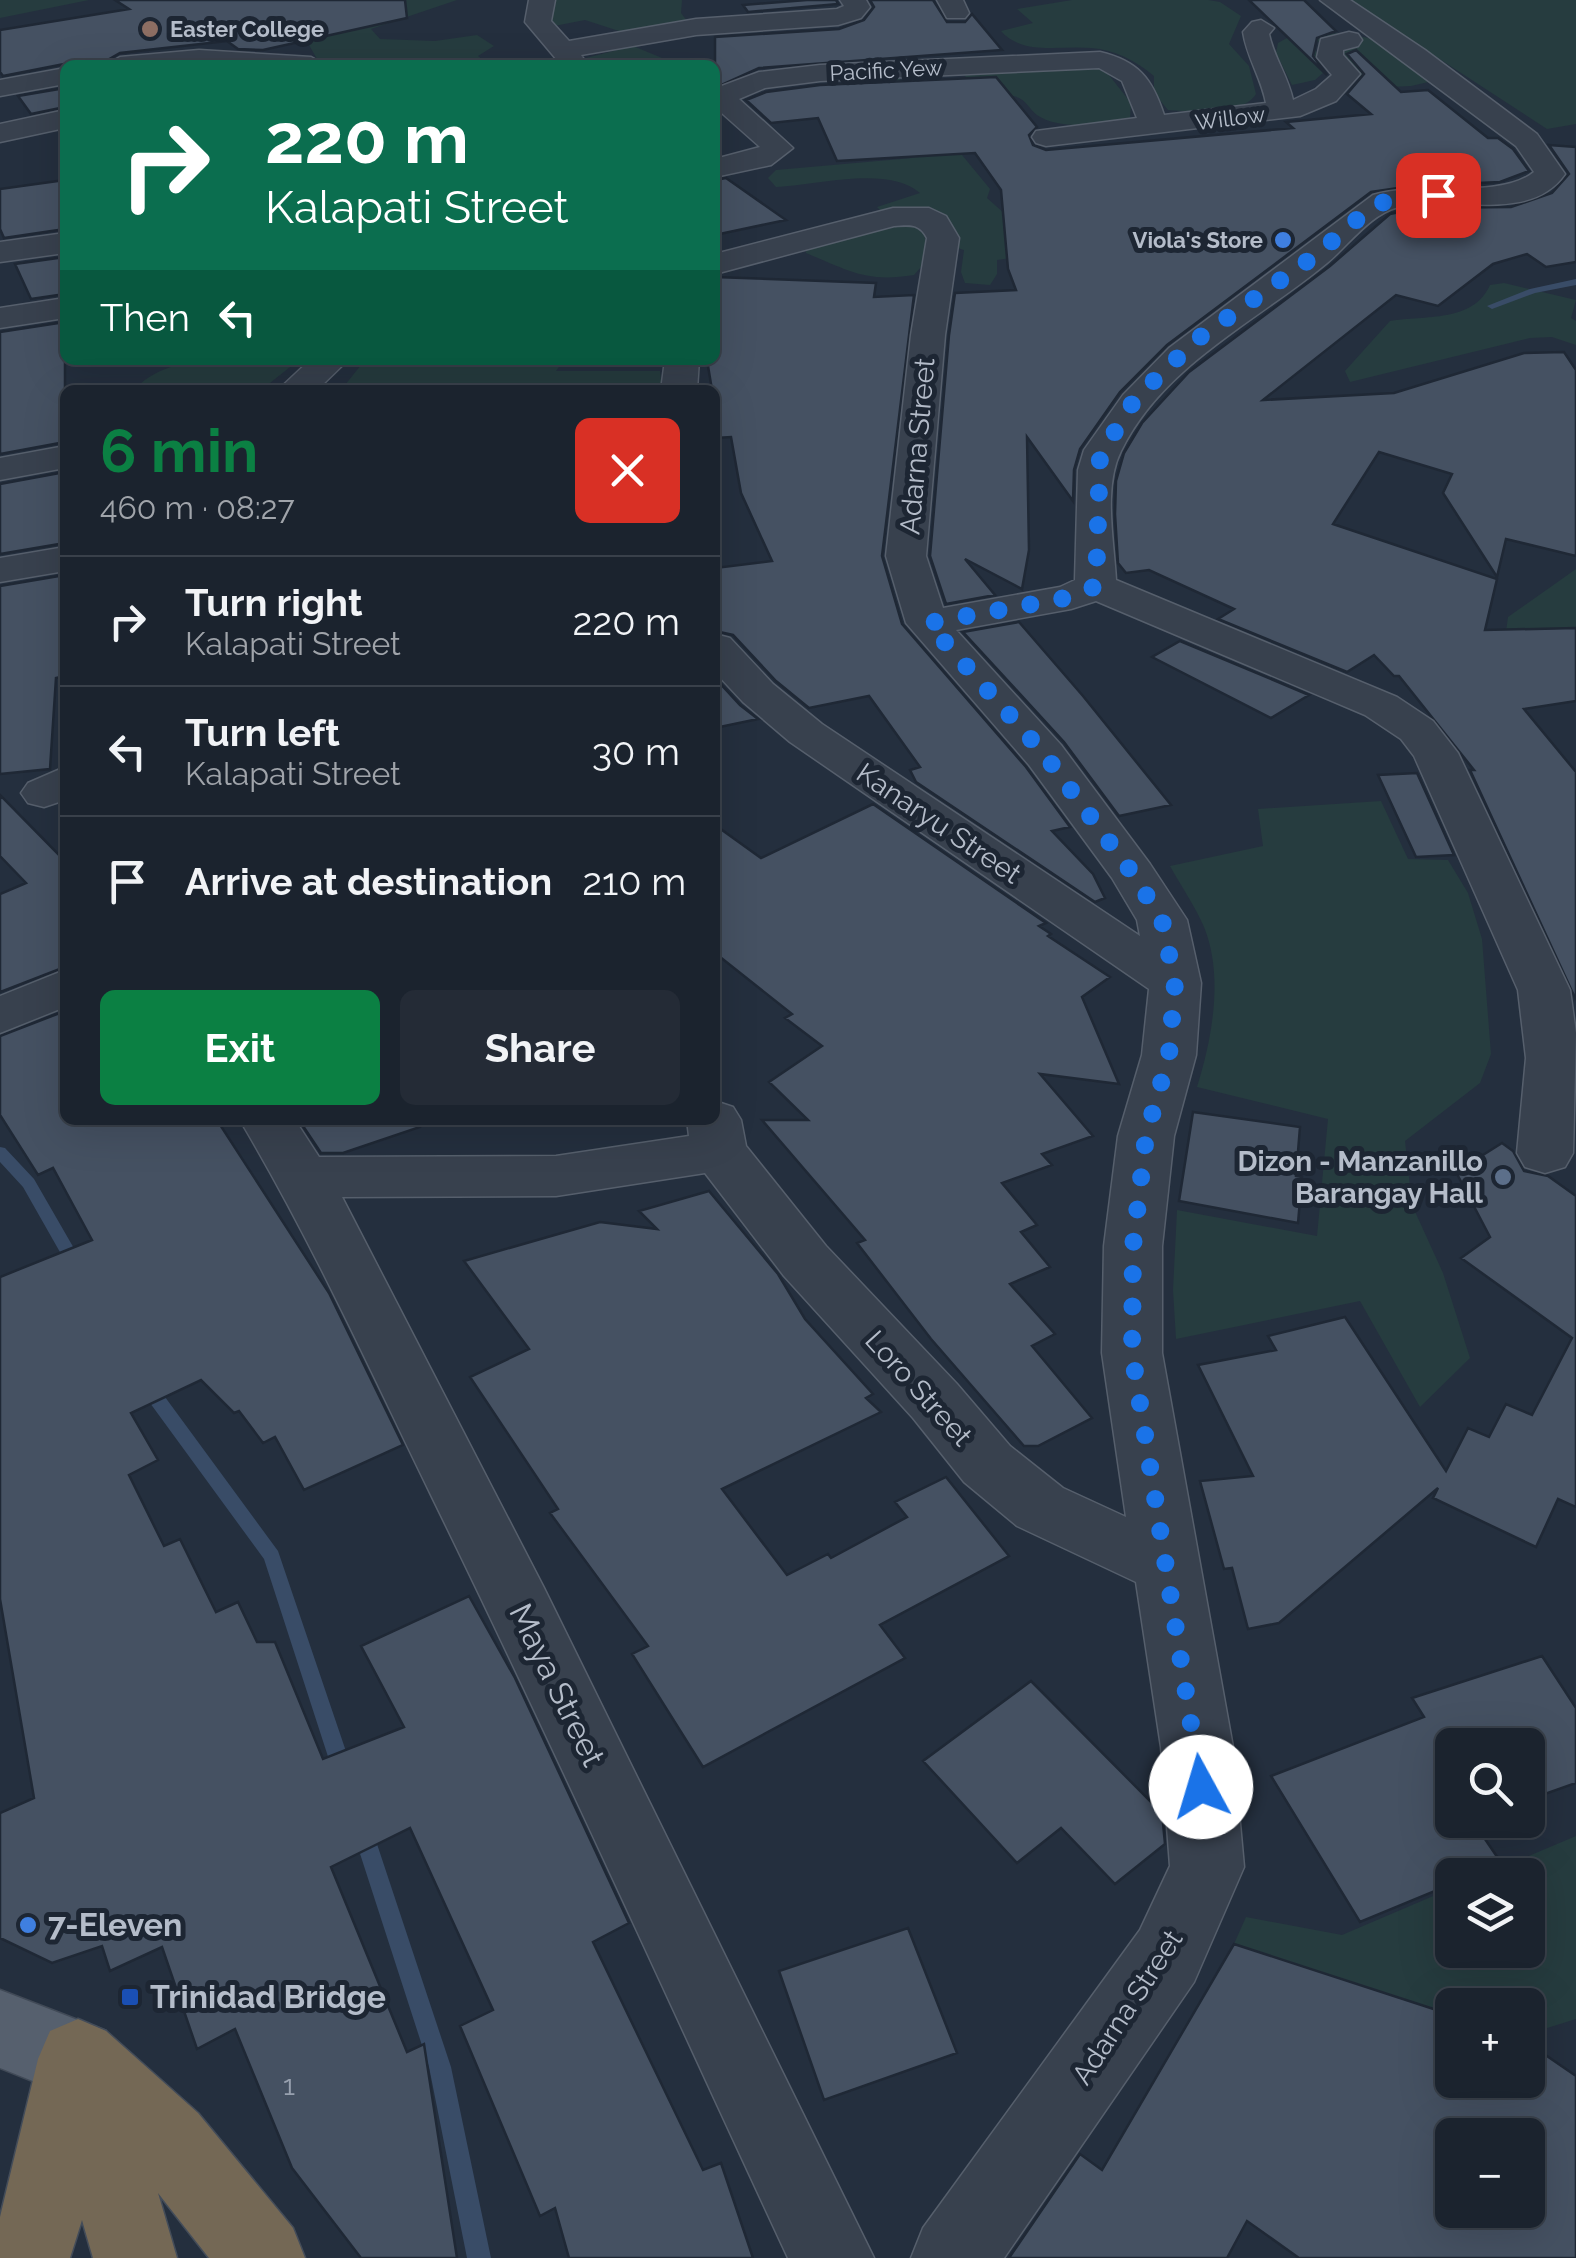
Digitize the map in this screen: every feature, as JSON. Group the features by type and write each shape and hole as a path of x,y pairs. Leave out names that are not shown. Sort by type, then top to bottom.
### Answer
{"highway":[{"path":"78,2059 170,2142 263,2258"},
{"path":"28,2258 51,2189 78,2059"},
{"path":"78,2059 136,2258"},
{"path":"149,2258 170,2142"}],"main road":[{"path":"0,2030 78,2059"}],"street":[{"path":"542,0 538,22 565,57 696,27 838,17 852,13 857,7 853,0"},
{"path":"693,0 696,27"},
{"path":"1096,586 1100,456 1135,399 1196,340 1316,255 1368,210 1392,198 1508,193 1532,188 1550,174 1543,139 1332,0"},
{"path":"1261,28 1256,32 1259,51 1275,78 1281,112"},
{"name":"Willow","path":"1046,137 1281,112 1326,97 1339,84 1346,74 1330,58 1330,45 1349,40"},
{"path":"176,60 231,60"},
{"name":"Pacific Yew","path":"720,167 761,159 778,148 724,100 729,93 760,80 820,73 1100,60 1122,66 1136,76 1154,126"},
{"path":"0,88 60,77"},
{"path":"0,133 60,120"},
{"name":"Adarna Street","path":"720,263 867,222 918,215 935,223 942,238 906,556 928,623 1045,755 1162,920 1175,983 1169,1055 1146,1136 1133,1246 1132,1353 1198,1747 1207,1867 1167,1956 953,2258"},
{"path":"0,252 60,244"},
{"path":"0,318 60,309"},
{"path":"302,385 326,365"},
{"path":"0,468 60,458"},
{"path":"0,570 60,561"},
{"path":"928,623 1071,597 1096,586 1381,706 1417,730 1435,753 1479,842 1544,990 1554,1058 1546,1153"},
{"name":"Kanaryu Street","path":"720,652 806,733 1175,983"},
{"path":"0,1016 60,989"},
{"name":"Maya Street","path":"270,1125 302,1177 520,1608 832,2258"},
{"name":"Loro Street","path":"302,1177 556,1176 716,1135 805,1261 987,1464 1040,1507 1166,1566"}],"green space":[{"path":"0,0 89,0 0,18"},
{"path":"314,0 457,0 371,29 380,39 435,41 477,35 494,46 478,56 483,60 317,59 293,17"},
{"path":"545,0 682,0 681,13 687,21 622,32 585,20 549,27"},
{"path":"1072,0 1220,2 1241,16 1229,44 1249,66 1256,94 1229,109 1168,110 1154,93 1154,76 1124,57 1091,48 1031,47 1001,31 1033,23 1017,9"},
{"path":"1349,0 1576,0 1576,124 1547,129"},
{"path":"1340,33 1375,39 1441,79 1411,86 1367,88 1335,40 1313,42 1323,73 1315,80 1292,85 1276,53 1278,43 1287,38"},
{"path":"633,46 667,60 585,60"},
{"path":"1101,65 1131,103 1130,120 1082,125 1046,120 1017,97 979,93 963,72"},
{"path":"897,76 990,189 987,198 1014,222 1018,257 997,260 997,274 990,285 965,283 961,272 964,250 954,247 952,232 882,212 877,207 920,193 907,185 872,178 776,187 768,178 776,170 912,158 859,78"},
{"path":"903,224 923,228 929,258 914,275 869,276 806,253 806,246"},
{"path":"1504,283 1576,300 1571,318 1576,321 1576,345 1552,337 1530,338 1350,382 1345,371 1390,321 1460,312 1482,297 1490,285"},
{"path":"176,365 293,365 267,385 140,385"},
{"path":"361,365 560,365 556,371 660,371 661,385 345,385"},
{"path":"1576,569 1576,695 1503,654 1508,617"},
{"path":"1381,801 1408,859 1448,860 1468,893 1482,939 1491,1054 1480,1083 1405,1141 1412,1205 1443,1273 1470,1358 1420,1407 1360,1301 1176,1339 1173,1290 1177,1210 1317,1236 1328,1119 1197,1087 1214,1007 1213,966 1204,927 1170,866 1263,846 1258,809"},
{"path":"1576,1836 1576,2019 1545,2029 1545,1988 1435,1988 1435,2009 1234,1944 1246,1917 1342,1935 1435,1895 1435,1968 1545,1968 1545,1858 1524,1858"}],"building":[{"name":"Easter College","path":"115,0 405,0 407,18 263,50 238,49 227,41 120,53 108,60 60,60 60,65 3,76 0,72 0,30 129,9"},
{"path":"836,0 838,4 748,12 743,5"},
{"path":"870,0 933,0 947,22 965,22 972,14 1002,50 759,68 720,86 715,37 839,29 864,20 874,7"},
{"path":"1249,0 1304,0 1336,31 1317,38 1313,56 1327,75"},
{"path":"1356,50 1401,92 1428,90 1488,138 1498,138 1513,149 1529,171 1500,182 1371,192 1167,345 1120,392 1080,449 1074,470 1073,501 1027,437 1029,550 1022,589 965,559 995,595 946,604 930,556 949,335 955,293 1016,290 1008,269 1001,190 975,153 837,161 818,118 771,123 746,100 766,92 820,85 996,77 1037,127 1029,135 1033,145 1046,150 1293,128 1286,122 1371,114 1347,94 1364,74 1347,54"},
{"path":"60,89 60,108 31,114 18,96"},
{"path":"1549,145 1576,147 1576,262 1546,267 1527,254 1493,264 1438,306 1396,295 1263,400 1394,393 1524,353 1564,352 1576,370 1576,556 1506,539 1497,577 1443,493 1452,474 1379,452 1333,524 1497,579 1485,630 1576,628 1576,701 1524,709 1576,772 1576,1000 1470,770 1474,770 1399,676 1394,676 1374,655 1347,672 1218,619 1234,609 1149,570 1126,573 1118,563 1115,514 1116,481 1124,453 1142,423 1189,372 1330,266 1390,214 1419,208 1511,207 1552,193 1569,174"},
{"path":"726,178 786,220 720,234 720,179"},
{"path":"60,181 60,230 4,238 0,229 0,189"},
{"path":"60,258 60,295 31,299 15,264"},
{"path":"720,277 876,283 874,297 914,295 882,556 902,624 1026,767 1070,827 1052,831 1093,874 1105,898 1095,902 916,782 910,770 920,767 869,696 809,708 776,681 733,635 720,632 720,567 772,561 741,493 731,437 720,438 720,385 711,385 708,365 720,365"},
{"path":"60,323 60,365 65,365 65,385 60,385 60,443 0,454 0,332"},
{"path":"60,473 60,544 0,554 0,484"},
{"path":"60,576 60,677 56,678 50,769 0,774 0,586"},
{"path":"1019,622 1171,805 1119,816 1064,742 963,632"},
{"path":"1180,641 1309,695 1271,718 1152,657"},
{"path":"720,683 740,705 758,719 720,727"},
{"path":"1417,773 1454,855 1416,857 1378,775"},
{"path":"0,795 60,856 60,969 0,992 0,894 26,883 0,856"},
{"path":"873,804 1046,923 1039,926 1051,934 1048,936 1110,977 1082,997 1119,1084 1040,1074 1093,1136 1042,1154 1052,1165 1002,1183 1037,1225 1021,1232 1050,1267 1010,1284 1055,1334 1032,1346 1092,1418 1038,1446 1024,1446 931,1339 857,1243 865,1240 762,1120 808,1120 769,1082 822,1046 785,1018 792,1014 720,957 720,829 761,858"},
{"path":"60,1013 60,1125 220,1125 329,1293 403,1445 304,1490 275,1437 263,1443 239,1411 234,1413 201,1380 131,1413 158,1460 129,1475 164,1546 180,1539 216,1612 238,1602 257,1642 275,1642 323,1759 404,1727 361,1646 469,1596 515,1678 629,1923 593,1942 703,2170 721,2163 753,2258 569,2258 555,2208 540,2216 460,2026 493,2010 410,1828 331,1867 407,2052 424,2044 457,2258 361,2258 292,2168 235,2029 197,2049 162,1947 110,1971 102,1946 52,1963 0,1938 0,1813 34,1798 0,1599 0,1277 92,1240 53,1168 38,1175 0,1115 0,1036"},
{"path":"1193,1112 1300,1127 1296,1176 1302,1177 1298,1223 1179,1201"},
{"path":"302,1125 420,1125 343,1153 321,1153"},
{"path":"1502,1143 1513,1151 1524,1171 1548,1176 1576,1196 1576,1507 1558,1499 1536,1547 1433,1498 1438,1488 1279,1623 1248,1629 1232,1568 1224,1569 1200,1481 1253,1476 1198,1365 1276,1350 1268,1336 1345,1317 1446,1471 1468,1428 1489,1437 1506,1404 1532,1415 1572,1338 1461,1258 1490,1237 1456,1172"},
{"path":"709,1191 778,1274 805,1319 873,1394 866,1398 881,1412 722,1489 787,1575 828,1554 831,1558 907,1517 895,1502 946,1477 1009,1556 880,1625 905,1658 703,1767 632,1654 648,1646 550,1513 558,1509 470,1377 529,1349 464,1261 600,1222 657,1229 639,1211"},
{"path":"1542,1656 1576,1708 1576,1783 1545,1794 1545,1728 1435,1728 1435,1838 1484,1838 1498,1858 1435,1858 1435,1891 1360,1922 1271,1776 1424,1717 1412,1698"},
{"path":"1031,1681 1162,1813 1165,1844 1115,1884 1061,1828 1017,1863 923,1761"},
{"path":"908,1928 957,2053 824,2100 779,1971"},
{"path":"1234,1944 1435,2009 1435,2098 1545,2098 1545,2055 1576,2076 1576,2258 1299,2258 1247,2221 1227,2258 1009,2258 1080,2154 1102,2170"}],"waterway":[{"path":"1492,306 1533,291 1576,282"},
{"path":"0,1152 29,1183 75,1264"},
{"path":"148,1387 272,1556 343,1772"},
{"path":"363,1832 440,2067 479,2258"}],"place":[{"name":"Easter College","path":"150,29"},
{"name":"Viola's Store","path":"1283,240"},
{"name":"Dizon - Manzanillo Barangay Hall","path":"1503,1177"},
{"name":"7-Eleven","path":"28,1925"},
{"name":"Trinidad Bridge","path":"130,1997"}],"route":[{"path":"1201,1787 1198,1747 1132,1353 1133,1246 1146,1136 1169,1055 1175,983 1162,920 1045,755 928,623 1071,597 1096,586 1100,456 1135,399 1196,340 1316,255 1368,210 1392,198 1438,195"}]}
